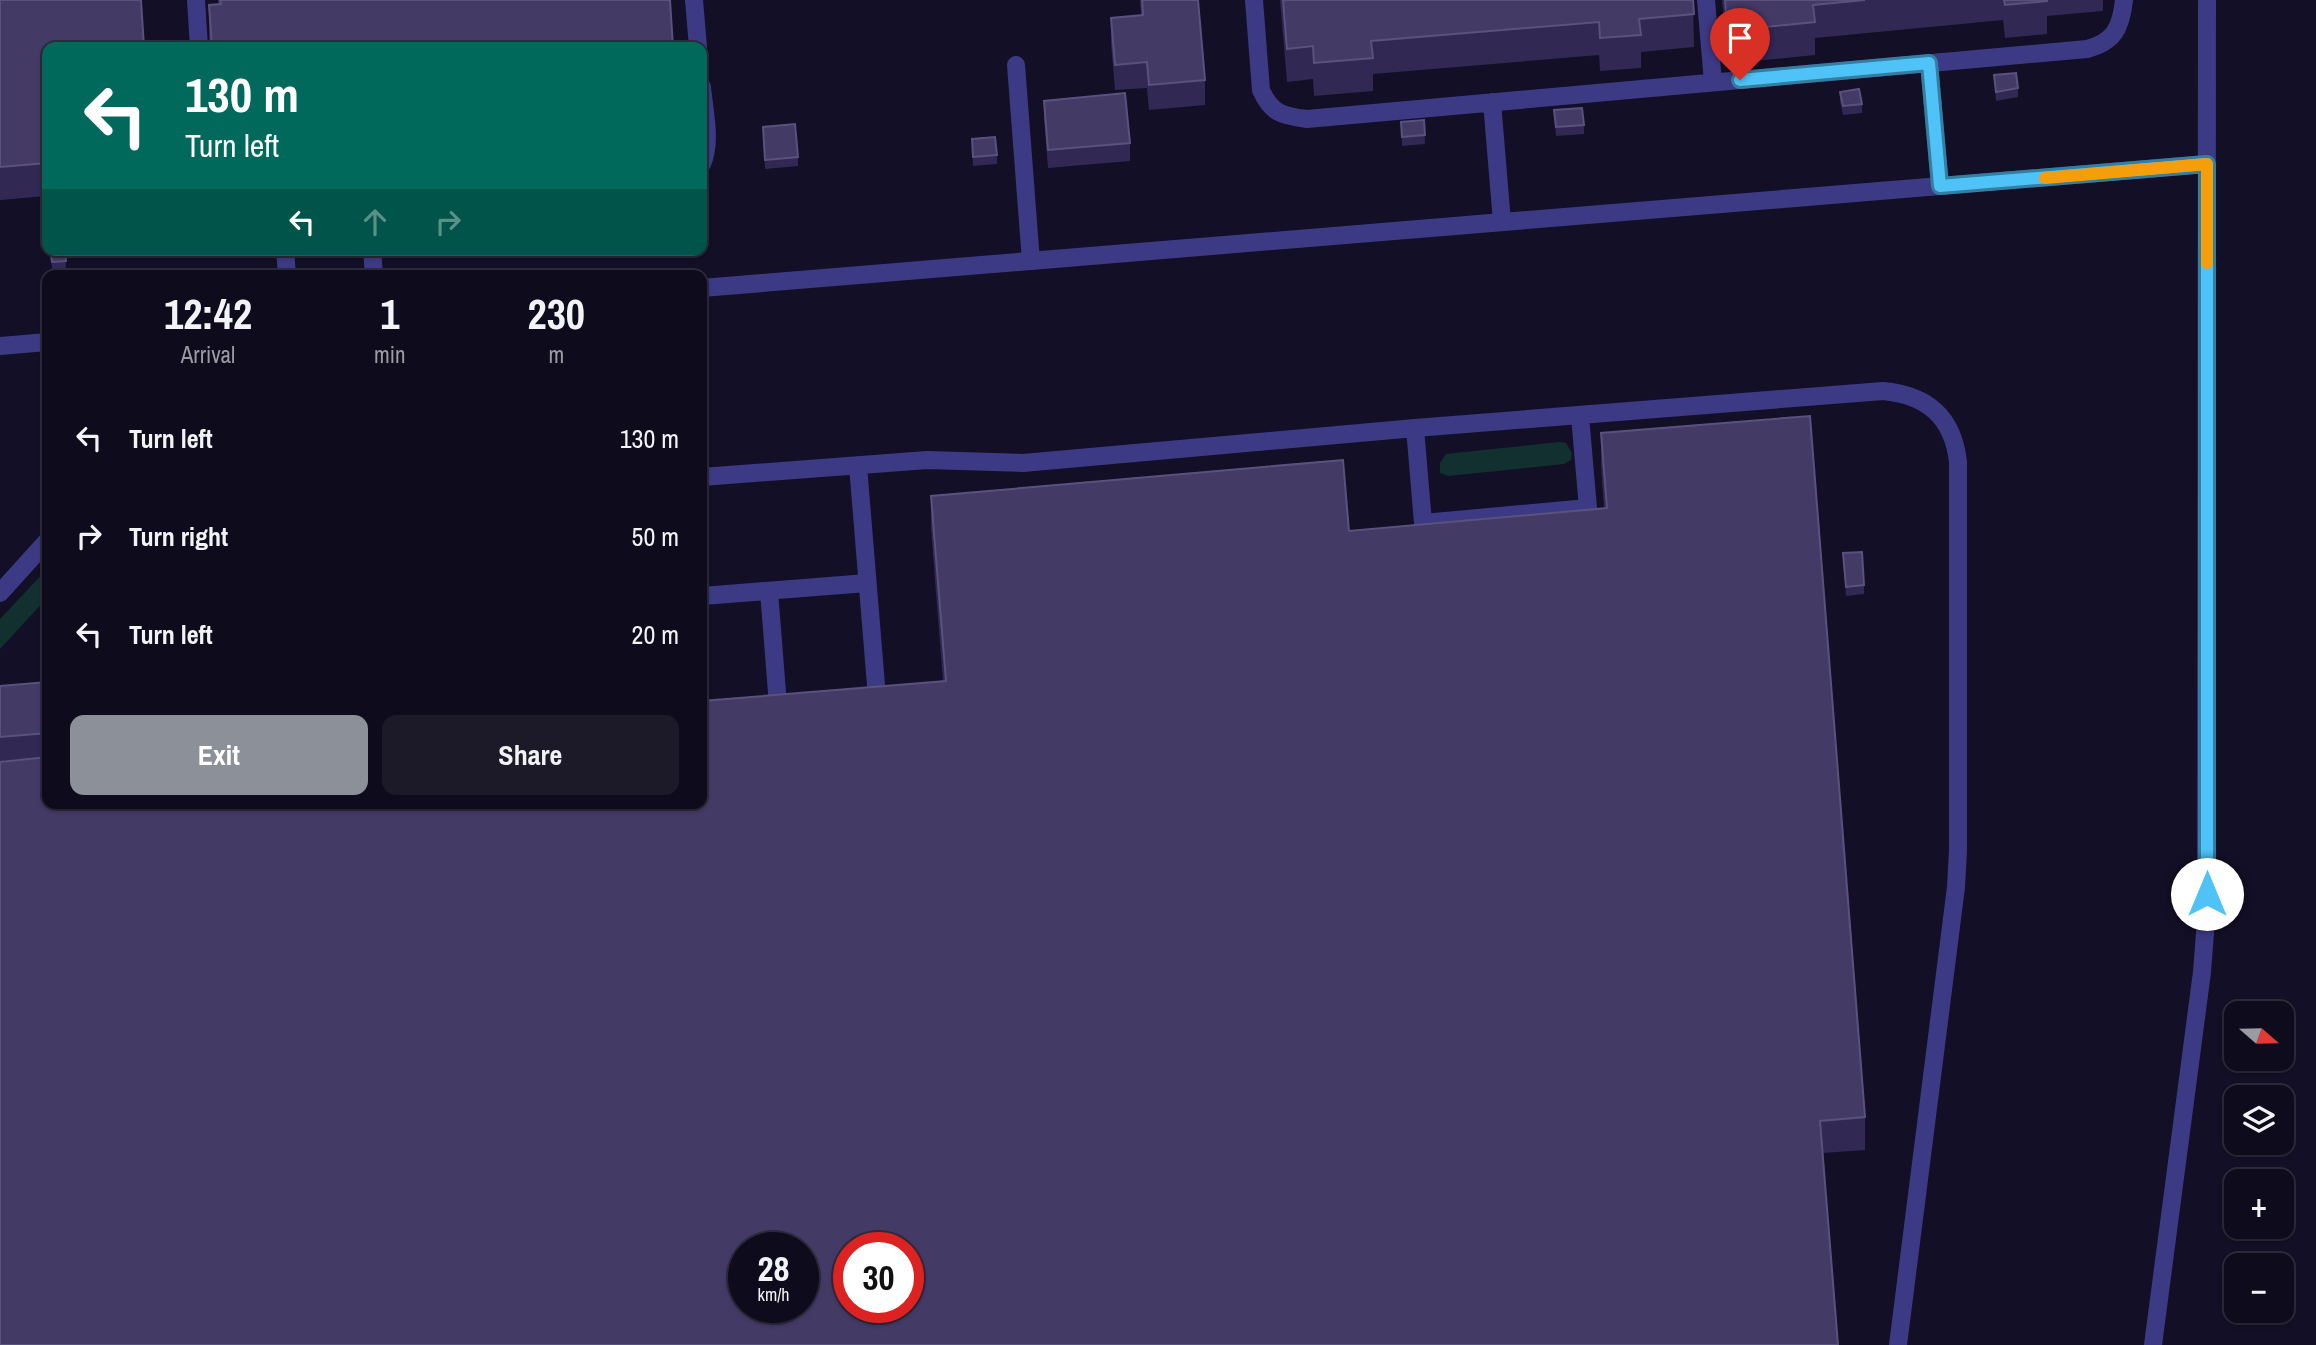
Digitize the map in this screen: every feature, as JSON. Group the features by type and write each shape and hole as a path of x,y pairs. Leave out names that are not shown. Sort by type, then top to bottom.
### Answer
{"street":[{"path":"196,0 199,42"},
{"path":"694,0 698,42"},
{"path":"1254,0 1261,90 1267,103 1277,112 1307,119 2087,50 2110,40 2118,28 2124,0"},
{"path":"1706,0 1713,82"},
{"path":"2153,1345 2202,972 2206,920 2207,0"},
{"path":"1929,63 1940,186"},
{"path":"1016,65 1031,261"},
{"path":"1492,102 1502,222"},
{"path":"707,288 2207,164"},
{"path":"0,346 42,342"},
{"path":"707,477 927,460 1023,463 1580,415 1702,412 1883,391 1914,397 1936,412 1949,428 1956,449 1958,850 1956,887 1898,1345"},
{"path":"1415,428 1423,523 1588,508 1580,415"},
{"path":"852,699 877,697 858,466"},
{"path":"0,593 42,547"},
{"path":"707,596 867,583"},
{"path":"769,591 778,706"}],"green space":[{"path":"1566,443 1572,453 1571,460 1564,464 1448,476 1440,473 1440,463 1446,454"},
{"path":"42,574 42,603 0,649 0,619"}],"building":[{"path":"0,0 141,0 144,42 42,42 42,163 0,167"},
{"path":"220,0 670,0 673,42 212,42 209,5 221,4"},
{"path":"1142,0 1198,0 1205,80 1149,85 1147,62 1115,65 1111,18 1143,15"},
{"path":"1283,0 1693,0 1694,14 1639,19 1641,35 1600,38 1599,22 1371,41 1373,58 1314,63 1313,46 1287,49"},
{"path":"1725,0 1865,0 1813,5 1815,22 1754,28 1752,11 1726,13"},
{"path":"2004,0 2047,0 2047,1 2005,5"},
{"path":"2016,73 2018,88 1996,92 1994,75"},
{"path":"1859,89 1862,104 1843,106 1840,92"},
{"path":"1125,93 1130,143 1048,150 1044,101"},
{"path":"1582,108 1584,125 1556,127 1554,110"},
{"path":"1424,120 1425,135 1402,137 1401,122"},
{"path":"795,124 798,157 765,160 763,127"},
{"path":"995,137 997,155 973,157 972,139"},
{"path":"51,256 65,256 66,261 52,262"},
{"path":"1810,416 1865,1117 1820,1121 1838,1345 0,1345 0,762 42,758 42,809 707,809 707,701 946,681 931,496 1343,460 1349,531 1607,508 1601,433"},
{"path":"1862,552 1864,585 1846,587 1843,553"},
{"path":"42,682 42,733 0,737 0,686"}],"slow traffic":[{"path":"2045,178 2207,164 2207,263"}],"route":[{"path":"1740,80 1929,63 1940,186 2207,164 2207,894"}]}
